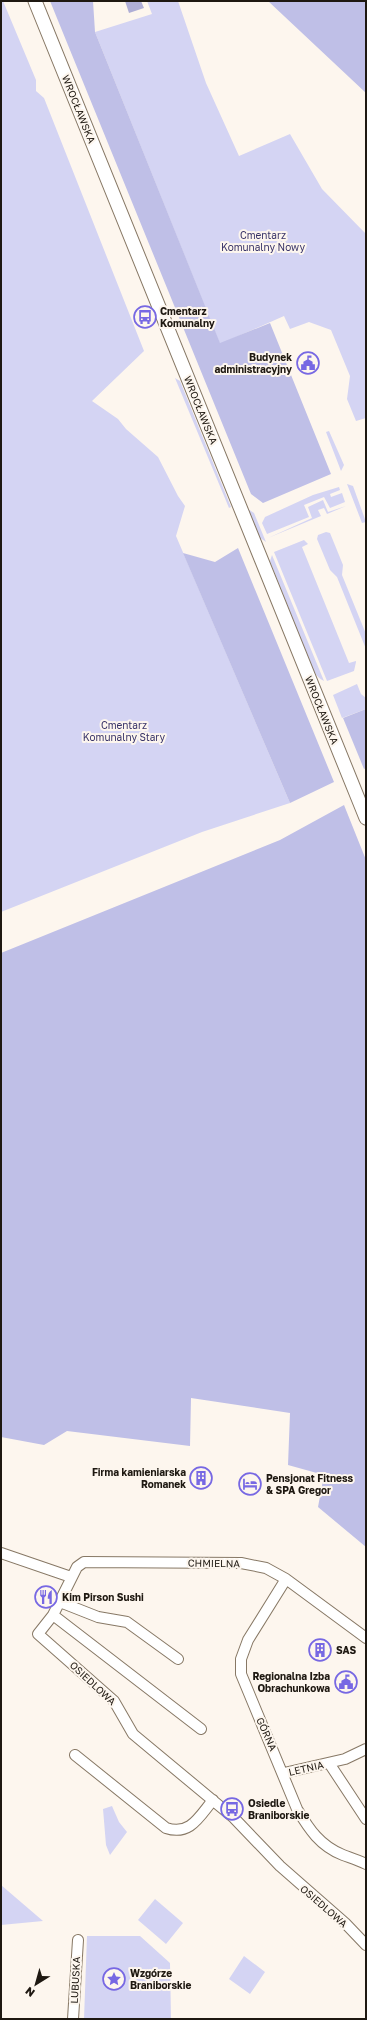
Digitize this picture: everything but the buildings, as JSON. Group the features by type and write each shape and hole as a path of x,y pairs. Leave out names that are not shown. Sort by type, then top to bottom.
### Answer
{"main road":[{"name":"WROCŁAWSKA","path":"35,1 366,818"}],"street":[{"path":"1,1553 71,1577"},
{"name":"CHMIELNA","path":"38,1634 53,1615 77,1567 84,1562 241,1562 266,1568 286,1579 366,1638"},
{"name":"GÓRNA","path":"286,1579 248,1640 241,1659 241,1674 284,1773 297,1809 317,1838 342,1855 366,1864"},
{"path":"60,1602 98,1617 128,1622 178,1659"},
{"path":"53,1615 201,1729"},
{"name":"OSIEDLOWA","path":"38,1634 114,1701 133,1734 234,1818 280,1866 345,1923 366,1945"},
{"name":"LETNIA","path":"284,1773 345,1759 366,1749"},
{"path":"76,1755 166,1828 176,1831 184,1830 192,1825 213,1800"},
{"name":"LETNIA","path":"329,1763 366,1819"},
{"name":"LUBUSKA","path":"73,2019 78,1940"}],"green space":[{"name":"Cmentarz Komunalny Stary","path":"1,1 3,1 36,80 36,91 44,98 144,351 92,401 118,419 126,429 158,457 178,496 185,506 176,536 290,803 202,832 1,912"},
{"name":"Cmentarz Komunalny Nowy","path":"147,1 178,1 206,83 239,156 290,134 322,189 366,234 366,418 356,421 347,399 350,376 331,330 309,322 290,329 284,316 220,344 95,32 152,14"},
{"path":"175,378 180,381 231,507 229,508"},
{"path":"329,431 344,465 341,471 326,432"},
{"path":"347,484 353,486 366,522 362,523"},
{"path":"339,487 340,490 330,494 331,497 342,493 345,502 330,508 324,497 304,505 309,517 267,534 262,523 265,517 313,495"},
{"path":"323,500 328,512 346,506 327,514 324,508 318,510 321,516 268,538 312,518 308,507"},
{"path":"248,509 254,513 266,542 259,537"},
{"path":"326,532 330,533 343,565 342,575 366,634 366,649 337,577 330,570 317,539 318,535"},
{"path":"304,540 308,544 302,547 349,663 356,661 354,671 327,681 274,552"},
{"path":"272,555 324,681 316,675 312,667 270,561"},
{"path":"357,684 361,694 366,698 366,709 342,718 333,695"},
{"path":"112,1806 119,1822 127,1832 110,1855 106,1845 103,1809"},
{"path":"1,1885 43,1921 1,1925"},
{"path":"155,1899 183,1923 166,1944 138,1920"},
{"path":"87,1936 140,1936 170,1963 171,2019 84,2019"},
{"path":"244,1956 265,1972 250,1994 229,1979"}],"shaded area":[{"path":"50,1 93,1 95,32 220,343 270,323 331,474 263,503 251,494"},
{"path":"125,1 141,1 144,8 129,13"},
{"path":"268,1 366,1 366,93"},
{"path":"238,548 334,782 290,803 183,553 215,562"},
{"path":"366,709 366,768 364,769 343,718"},
{"path":"344,805 366,860 366,1547 318,1507 324,1475 288,1465 290,1413 191,1398 190,1446 67,1431 44,1445 1,1437 1,953 280,840"}],"place":[{"name":"Cmentarz Komunalny","path":"145,317"},
{"name":"Budynek administracyjny","path":"308,363"},
{"name":"Firma kamieniarska Romanek","path":"201,1478"},
{"name":"Pensjonat Fitness & SPA Gregor","path":"250,1484"},
{"name":"Kim Pirson Sushi","path":"46,1597"},
{"name":"SAS","path":"320,1650"},
{"name":"Regionalna Izba Obrachunkowa","path":"346,1682"},
{"name":"Osiedle Braniborskie","path":"232,1809"},
{"name":"Wzgórze Braniborskie","path":"114,1979"}]}
